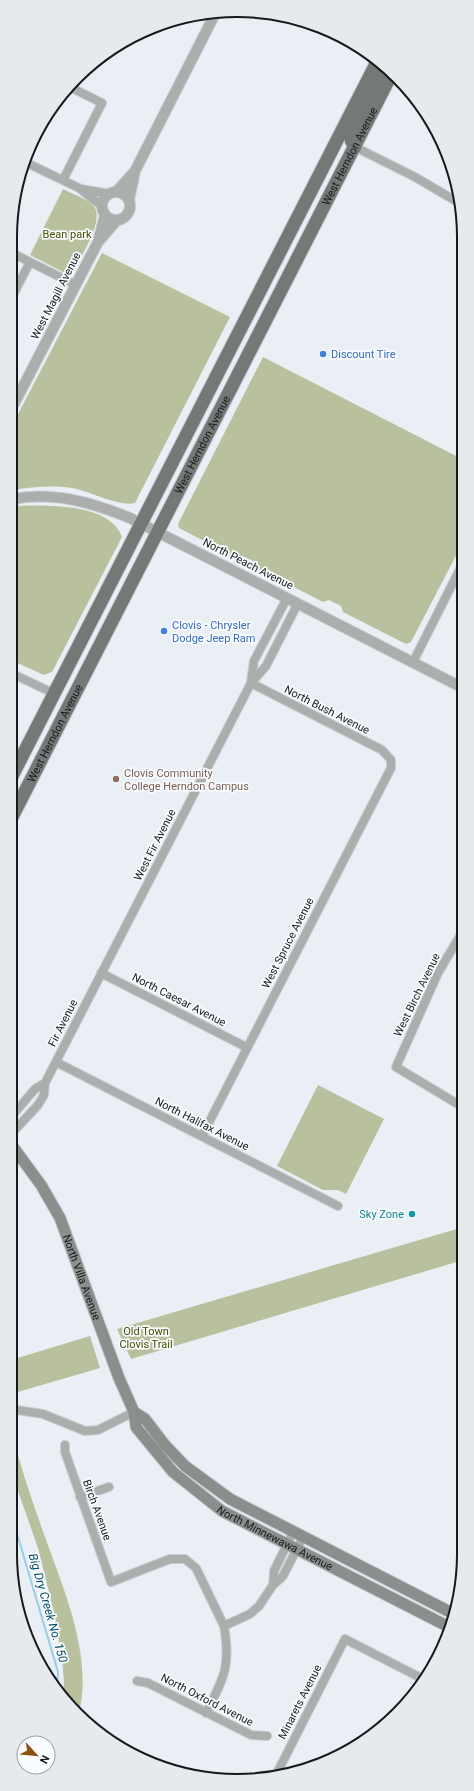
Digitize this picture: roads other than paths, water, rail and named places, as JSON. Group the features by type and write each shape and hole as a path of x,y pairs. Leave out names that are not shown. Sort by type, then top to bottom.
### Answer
{"main road":[{"name":"West Herndon Avenue","path":"17,766 375,66"},
{"path":"355,147 351,140 352,130 382,72"},
{"name":"West Herndon Avenue","path":"17,807 389,78"},
{"path":"17,792 60,706 60,699 55,694"},
{"name":"North Villa Avenue","path":"17,1154 41,1185 60,1218 119,1378 134,1412"},
{"name":"North Minnewawa Avenue","path":"134,1412 145,1419 165,1445 185,1466 207,1484 232,1500 303,1538 450,1612"},
{"name":"North Minnewawa Avenue","path":"134,1412 136,1427 179,1477 222,1511 445,1625"}],"street":[{"path":"129,200 135,171 213,18"},
{"path":"63,180 102,103 74,89"},
{"path":"355,147 454,200"},
{"path":"30,163 79,188 104,211 110,219 117,220 124,218 128,214 131,205 129,200 122,193 79,188"},
{"path":"104,211 103,202 135,171"},
{"name":"West Magill Avenue","path":"98,242 104,211"},
{"name":"West Magill Avenue","path":"17,398 98,242 117,220"},
{"path":"17,256 76,285"},
{"path":"17,287 30,262"},
{"name":"North Peach Avenue","path":"17,498 28,496 45,496 83,501 103,507 142,523 457,685"},
{"path":"412,662 457,576"},
{"name":"West Fir Avenue","path":"251,683 254,661 287,598"},
{"name":"West Fir Avenue","path":"101,973 251,683 266,666 298,603"},
{"path":"17,676 55,694"},
{"name":"North Bush Avenue","path":"251,683 382,750 391,760"},
{"name":"West Spruce Avenue","path":"202,1136 246,1047 391,770 391,760"},
{"name":"West Birch Avenue","path":"457,941 438,973 396,1066 457,1104"},
{"name":"North Caesar Avenue","path":"101,973 246,1047"},
{"name":"Fir Avenue","path":"17,1128 38,1105 44,1095 45,1083 101,973"},
{"name":"North Halifax Avenue","path":"56,1062 338,1206"},
{"name":"Fir Avenue","path":"17,1110 35,1089 45,1083"},
{"path":"17,1410 43,1414 85,1431 98,1430 134,1412"},
{"name":"Birch Avenue","path":"65,1445 65,1452 80,1497 111,1582 170,1559 185,1559 196,1568 224,1626"},
{"path":"80,1497 109,1488"},
{"path":"292,1547 293,1532"},
{"path":"206,1713 227,1666 228,1649 224,1626 255,1610 263,1602 273,1585 274,1571 292,1547 303,1538"},
{"name":"Minarets Avenue","path":"278,1770 345,1639 419,1677"},
{"name":"North Oxford Avenue","path":"137,1681 148,1683 251,1735 267,1736"}],"waterway":[{"name":"Big Dry Creek No. 150","path":"17,1534 58,1672 57,1681"}],"place":[{"name":"Discount Tire","path":"323,354"},
{"name":"Clovis - Chrysler Dodge Jeep Ram","path":"164,631"},
{"name":"Clovis Community College Herndon Campus","path":"116,779"},
{"name":"Sky Zone","path":"412,1214"}],"park label":[{"name":"Bean park","path":"67,234"},
{"name":"Old Town Clovis Trail","path":"146,1337"}]}
